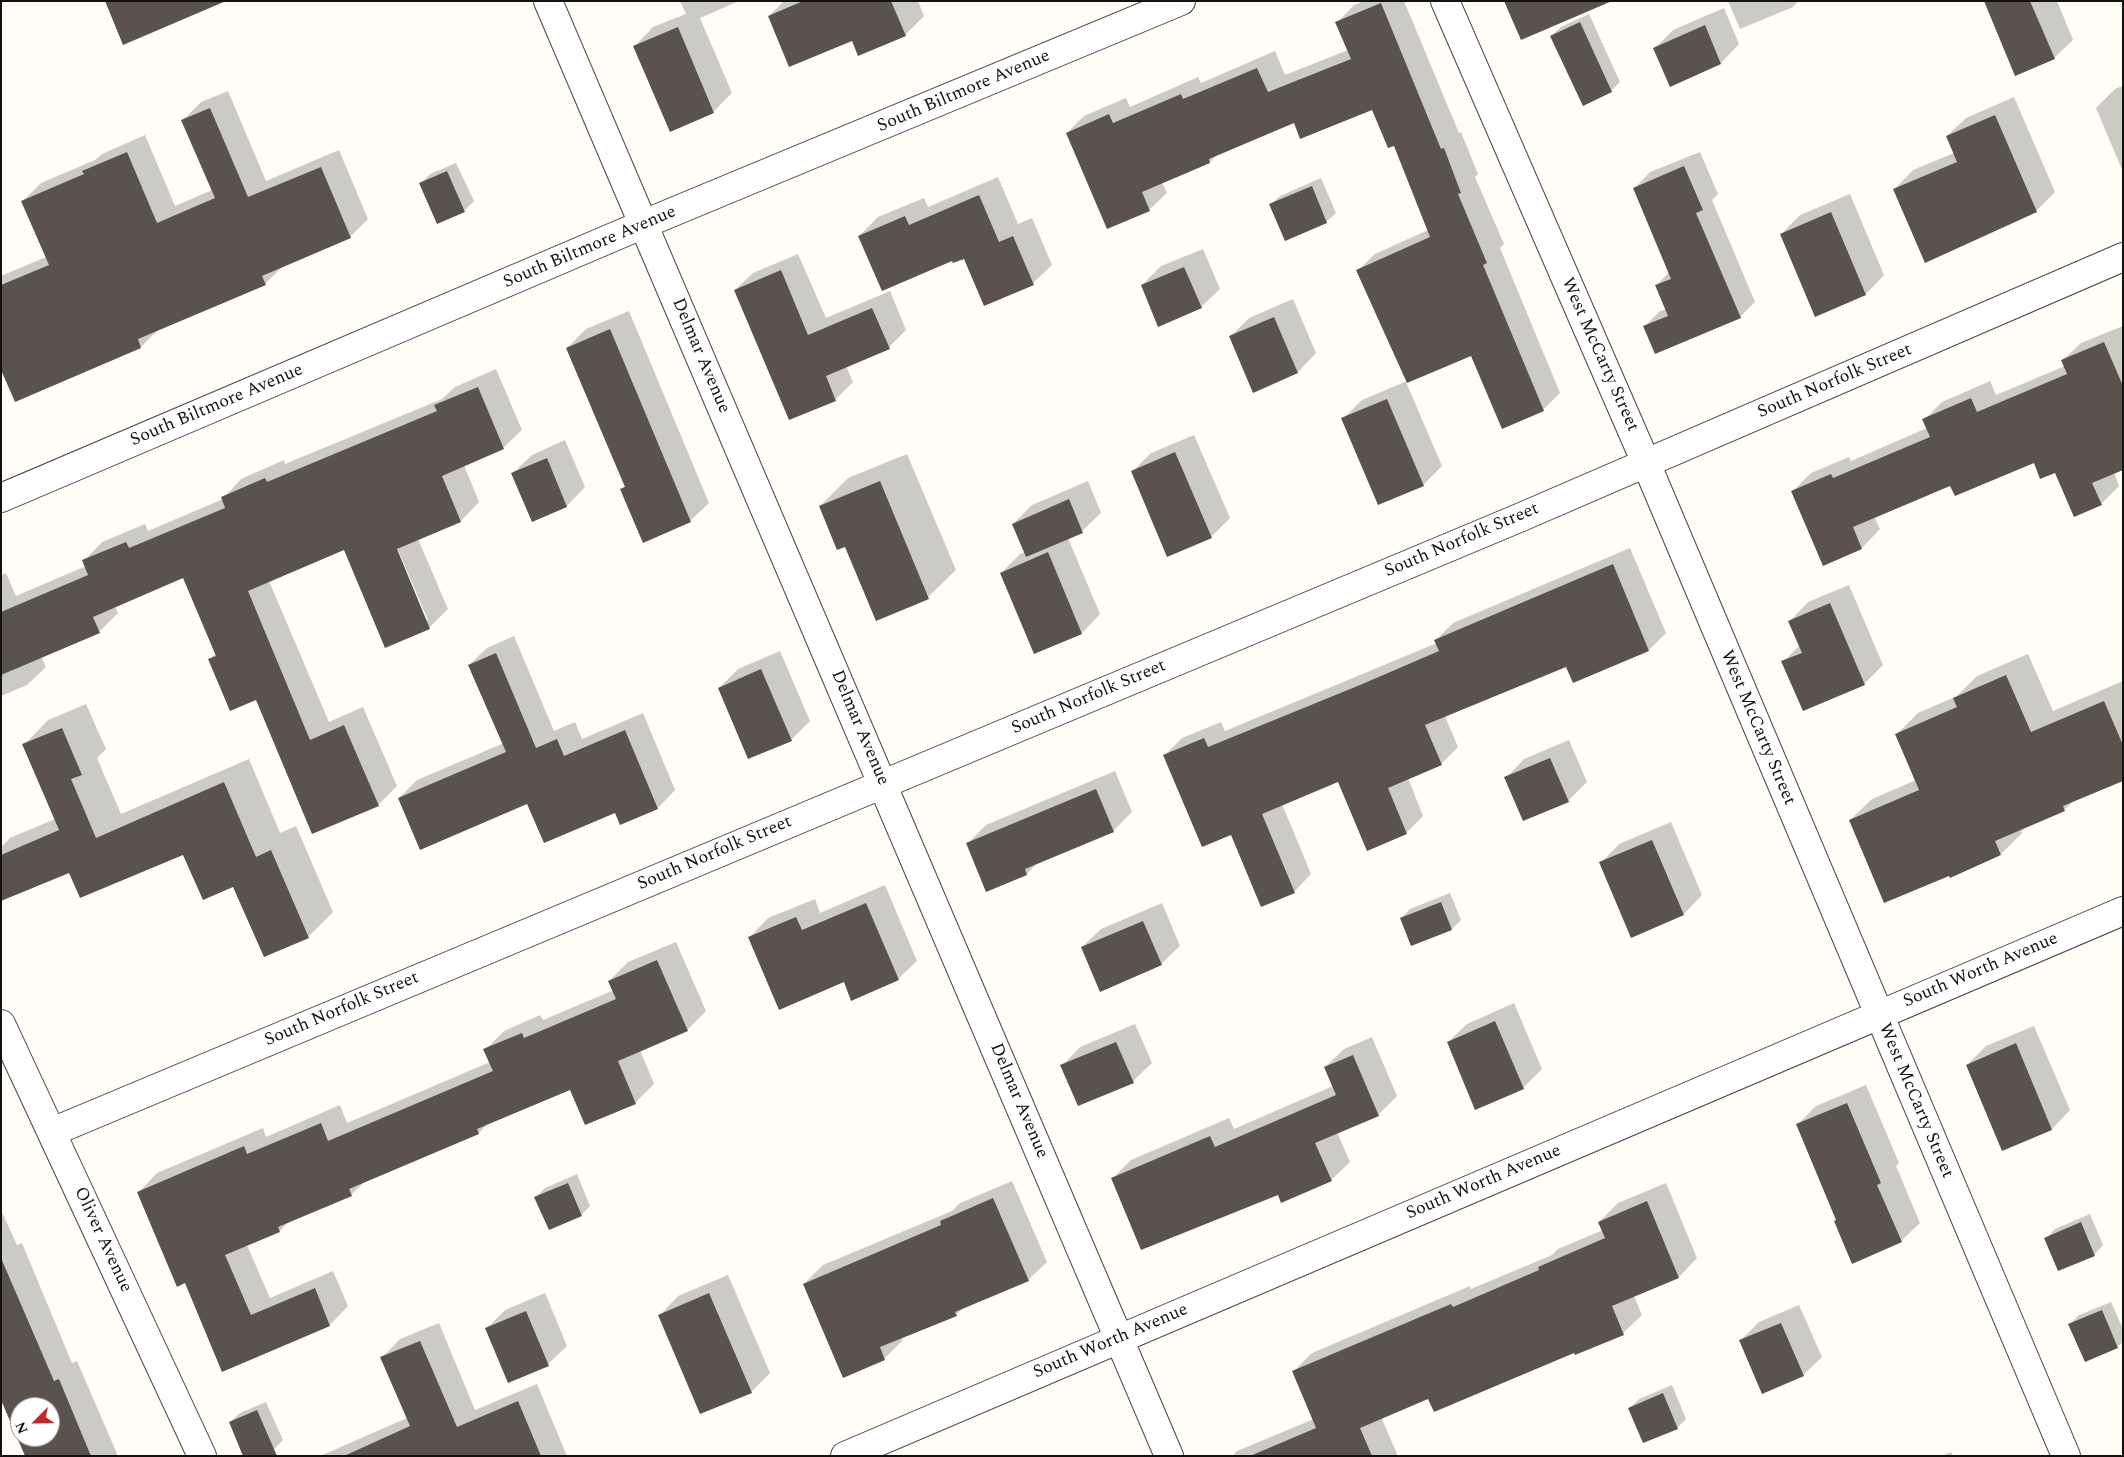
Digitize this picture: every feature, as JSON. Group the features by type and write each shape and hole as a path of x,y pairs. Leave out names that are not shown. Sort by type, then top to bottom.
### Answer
{"street":[{"name":"Delmar Avenue","path":"548,1 1169,1456"},
{"name":"South Biltmore Avenue","path":"1,498 644,224 1181,1"},
{"name":"West McCarty Street","path":"1446,1 1646,463 2066,1456"},
{"name":"South Norfolk Street","path":"52,1132 1646,463 2123,257"},
{"name":"South Worth Avenue","path":"845,1456 2123,911"},
{"name":"Oliver Avenue","path":"1,1024 202,1456"}],"building":[{"path":"105,1 226,1 123,45"},
{"path":"803,1 891,1 906,36 858,56 852,41 789,67 768,16"},
{"path":"1504,1 1612,1 1521,40"},
{"path":"1984,1 2030,1 2055,59 2015,76"},
{"path":"1381,3 1441,149 1444,148 1461,193 1458,194 1487,263 1483,265 1544,411 1502,429 1471,356 1407,383 1356,270 1430,237 1394,146 1388,148 1372,110 1300,139 1294,123 1209,159 1210,163 1142,192 1150,211 1107,229 1066,133 1109,114 1113,123 1181,94 1183,99 1257,68 1268,92 1351,59 1335,22"},
{"path":"1580,22 1612,92 1583,106 1550,36"},
{"path":"1705,25 1721,64 1670,87 1653,48"},
{"path":"678,27 714,113 670,132 633,46"},
{"path":"210,108 248,197 321,167 351,238 262,276 266,285 138,339 141,348 15,402 1,370 1,285 49,265 21,201 84,174 82,171 127,152 157,223 215,198 181,120"},
{"path":"1995,115 2037,212 1925,263 1893,189 1957,162 1946,136"},
{"path":"1684,166 1703,210 1696,213 1741,318 1655,354 1643,326 1668,316 1655,285 1671,279 1633,188"},
{"path":"447,171 465,212 437,224 419,183"},
{"path":"1312,186 1327,223 1285,241 1269,204"},
{"path":"979,195 999,242 1013,236 1034,285 984,306 964,259 953,263 952,261 882,291 858,236 905,216 909,225"},
{"path":"1831,212 1866,295 1815,317 1780,234"},
{"path":"1184,267 1202,308 1158,327 1141,285"},
{"path":"781,270 808,335 872,308 890,349 826,376 836,401 789,420 734,290"},
{"path":"1274,317 1298,373 1253,393 1229,336"},
{"path":"610,329 691,522 643,543 620,489 625,487 566,348"},
{"path":"2104,342 2123,386 2123,470 2092,483 2102,505 2074,517 2055,473 2040,479 2034,463 1955,496 1950,486 1853,527 1862,549 1823,566 1791,491 1831,474 1833,478 1930,437 1922,419 1971,398 1977,412 2067,374 2061,360"},
{"path":"478,387 504,449 442,476 461,522 397,549 430,629 385,648 344,550 248,591 310,740 344,725 379,806 312,834 256,700 230,711 208,659 216,656 183,578 93,617 100,633 1,675 1,612 88,575 82,560 126,542 129,548 225,508 221,497 265,478 267,482 437,411 434,405"},
{"path":"1387,399 1424,486 1378,505 1341,418"},
{"path":"1175,452 1212,538 1167,557 1131,471"},
{"path":"547,458 567,507 532,522 511,473"},
{"path":"880,481 929,599 876,621 845,547 837,550 819,506"},
{"path":"1069,499 1083,533 1026,557 1012,524"},
{"path":"1048,552 1082,634 1034,654 1000,573"},
{"path":"1613,564 1649,651 1573,683 1566,667 1425,725 1442,765 1388,788 1407,834 1367,851 1338,782 1262,814 1295,893 1261,907 1231,835 1202,847 1163,755 1204,738 1208,747 1360,685 1439,651 1434,640"},
{"path":"1830,603 1865,685 1803,711 1781,661 1802,653 1788,621"},
{"path":"496,653 536,748 557,739 564,756 625,730 658,809 620,825 615,813 544,843 527,804 420,850 398,798 506,752 468,665"},
{"path":"761,669 792,741 748,759 718,688"},
{"path":"2006,675 2031,732 2104,701 2123,745 2123,781 2063,806 2065,811 1995,841 2001,855 1950,878 1949,876 1884,903 1849,820 1919,790 1895,734 1957,707 1953,698"},
{"path":"62,728 82,775 71,779 96,838 224,782 256,857 271,850 309,938 264,957 233,887 203,900 183,855 80,898 69,873 1,901 1,855 59,830 22,744"},
{"path":"1550,758 1569,802 1523,821 1504,777"},
{"path":"1096,789 1114,832 1025,869 1027,875 986,892 966,843"},
{"path":"1652,840 1684,915 1631,938 1599,862"},
{"path":"1441,902 1452,930 1411,946 1400,918"},
{"path":"866,903 899,980 851,1001 844,982 779,1010 748,937 796,917 802,930"},
{"path":"1143,921 1162,965 1100,992 1081,947"},
{"path":"657,960 688,1031 618,1061 636,1104 585,1125 570,1090 477,1129 479,1134 349,1189 352,1196 278,1227 280,1232 225,1255 251,1315 315,1288 330,1326 222,1372 185,1283 177,1287 137,1192 244,1146 247,1154 321,1123 328,1141 493,1071 483,1049 522,1033 524,1038 616,999 608,981"},
{"path":"1495,1021 1524,1089 1475,1110 1447,1042"},
{"path":"1116,1042 1134,1083 1078,1106 1060,1065"},
{"path":"2016,1043 2052,1130 2002,1151 1966,1065"},
{"path":"1353,1055 1379,1116 1315,1143 1332,1181 1281,1203 1278,1195 1141,1250 1111,1178 1210,1136 1215,1147 1336,1095 1324,1067"},
{"path":"1847,1103 1881,1183 1877,1185 1902,1242 1852,1264 1796,1124"},
{"path":"568,1183 582,1216 549,1230 534,1197"},
{"path":"993,1198 1029,1281 955,1312 957,1316 880,1347 885,1360 843,1378 803,1284 941,1225 940,1221"},
{"path":"1647,1201 1679,1278 1612,1306 1624,1335 1575,1355 1574,1353 1434,1412 1428,1399 1360,1428 1372,1456 1250,1456 1316,1428 1292,1371 1451,1304 1453,1307 1539,1270 1538,1267 1605,1238 1598,1222"},
{"path":"2081,1222 2095,1256 2058,1271 2044,1238"},
{"path":"1,1258 54,1381 59,1379 91,1456 25,1456 21,1447 60,1447 60,1397 10,1397 10,1421 1,1400"},
{"path":"709,1293 752,1393 700,1414 658,1315"},
{"path":"2102,1310 2118,1348 2085,1362 2068,1324"},
{"path":"526,1311 549,1366 508,1383 485,1328"},
{"path":"1781,1323 1804,1376 1762,1394 1739,1340"},
{"path":"420,1341 457,1427 518,1401 541,1456 344,1456 410,1426 380,1357"},
{"path":"1663,1393 1678,1429 1643,1443 1628,1408"},
{"path":"257,1410 277,1456 243,1456 229,1422"}]}
